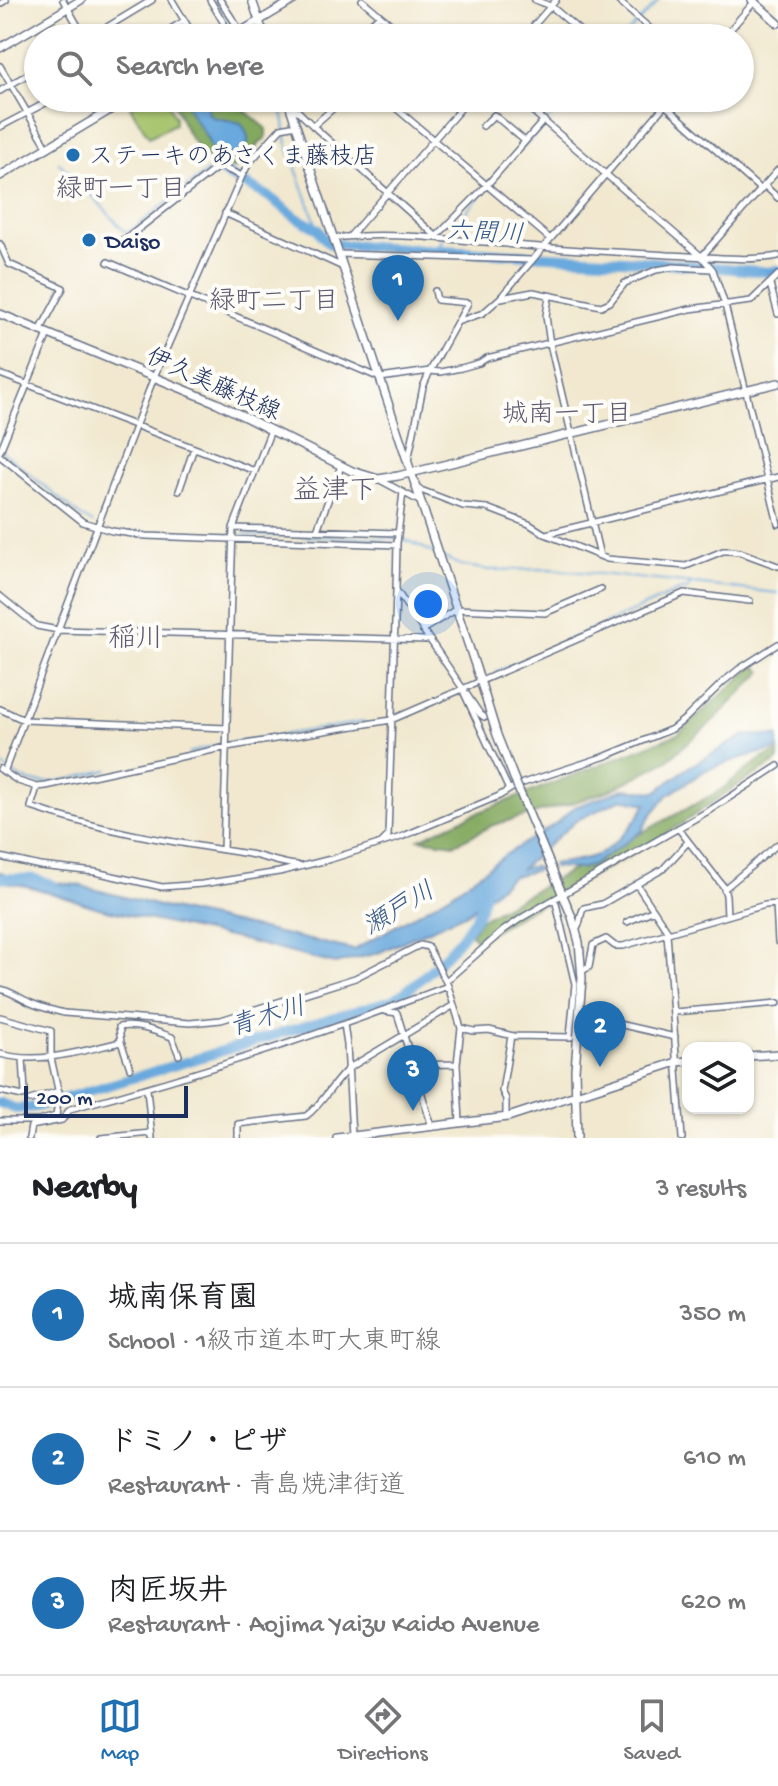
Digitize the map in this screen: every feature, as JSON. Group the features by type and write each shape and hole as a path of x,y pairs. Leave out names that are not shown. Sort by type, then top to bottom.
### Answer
{"main road":[{"path":"35,24 65,4 81,0"},
{"path":"252,0 260,24 294,0"},
{"path":"754,1 778,23"},
{"path":"0,48 24,32"},
{"path":"0,176 104,112"},
{"path":"293,112 513,788 576,930 582,971 574,1037 577,1138"},
{"name":"伊久美藤枝線","path":"0,314 217,403 341,466 378,479"},
{"path":"378,479 778,383"},
{"path":"754,1056 778,1054"},
{"path":"337,1138 506,1117 682,1062"}],"street":[{"path":"0,4 6,0"},
{"path":"111,24 152,0"},
{"path":"172,0 186,24"},
{"path":"210,0 228,24"},
{"path":"220,0 231,24"},
{"path":"362,0 391,24"},
{"path":"535,0 551,6 572,24"},
{"path":"535,24 556,0"},
{"path":"617,0 645,24"},
{"path":"735,24 754,1"},
{"path":"65,4 78,24"},
{"path":"371,24 380,15"},
{"path":"179,24 184,21"},
{"path":"0,66 24,107"},
{"path":"0,91 24,76"},
{"path":"0,127 31,112"},
{"path":"299,112 437,237"},
{"path":"313,126 329,112"},
{"path":"401,112 549,238"},
{"path":"350,236 457,112"},
{"path":"534,112 701,256 713,270 725,305 778,524"},
{"path":"457,322 483,313 500,298 659,112"},
{"path":"673,112 778,198"},
{"path":"28,114 48,148"},
{"path":"483,126 494,115 525,141"},
{"path":"437,237 544,120"},
{"path":"296,124 281,128 249,163 225,213 154,377 24,720 2,770 18,781 37,787 46,786 227,747 391,720 684,593 750,601"},
{"path":"115,242 127,238 219,166 242,176"},
{"path":"701,256 778,170"},
{"path":"225,213 343,267"},
{"path":"334,238 437,237 542,247 701,256 778,256"},
{"path":"0,244 9,264 63,288 0,454 68,511 97,527 146,536 397,544"},
{"path":"339,254 532,260"},
{"path":"108,262 380,378 461,368 487,358 690,309 751,301 778,275"},
{"path":"500,298 533,292 601,306 610,302 625,283 656,270 674,267 713,270"},
{"path":"770,284 778,314"},
{"path":"408,461 423,387 468,303 437,300 435,291"},
{"path":"549,297 546,316 550,344 600,557"},
{"path":"0,374 255,471"},
{"path":"223,850 233,528 271,430"},
{"path":"179,491 194,448"},
{"path":"317,530 341,466"},
{"path":"545,534 778,477"},
{"path":"378,479 422,503"},
{"path":"418,489 463,506 487,508 600,557 686,566 730,551 778,566"},
{"path":"378,845 388,836 397,544 403,492"},
{"path":"233,528 398,533"},
{"path":"422,630 457,609 545,613 601,589"},
{"path":"396,590 480,714 492,717"},
{"path":"0,596 37,626 58,630 429,640"},
{"path":"0,857 40,866 95,872 162,887 213,883 279,872 378,845 513,788 672,729 739,669 778,644"},
{"path":"463,690 470,711 513,788"},
{"path":"0,709 24,720 227,728"},
{"path":"29,1138 31,1126 62,1120 70,1109 147,1089 344,1024 447,984 504,930 778,766"},
{"path":"37,787 31,807 74,822 302,865"},
{"path":"678,828 718,878 724,889 727,916"},
{"path":"576,930 584,908 602,904 637,885 670,864 688,842"},
{"path":"724,889 778,844"},
{"path":"637,885 668,933 682,1138"},
{"path":"461,1028 489,1030 511,1036 574,1037 575,984 560,896"},
{"path":"582,971 589,967 593,945 606,939 615,946 623,946 765,905 777,904 778,942"},
{"path":"627,922 654,910"},
{"path":"0,989 64,1013 202,1023 221,1020 355,978 420,945 428,947 447,984 461,1028 457,1064 460,1124"},
{"path":"674,1012 778,1003"},
{"path":"238,1138 238,1124 306,1116 349,1068 454,1005"},
{"path":"383,1010 397,1013 432,1127"},
{"path":"579,1015 675,1037"},
{"path":"0,1017 51,1031 51,1058 59,1092 56,1116 38,1121 1,1121 0,1129"},
{"path":"344,1024 352,1136"},
{"path":"130,1068 119,1027 144,1028 172,1037 179,1055"},
{"path":"506,1117 506,1099 502,1091 511,1036"},
{"path":"0,1054 51,1058 121,1042"},
{"path":"0,1091 23,1096 23,1058"},
{"path":"413,1065 457,1064"},
{"path":"101,1138 152,1136 147,1089"},
{"path":"30,1100 59,1092"}],"green space":[{"path":"133,112 172,112 175,124 149,137"},
{"path":"178,112 247,112 266,128 266,138 238,168 204,156 188,134"},
{"path":"755,665 762,672 710,724 666,761 613,789 493,825 455,844 419,839 678,734"},
{"path":"778,751 778,761 621,861 477,940 471,934 479,920 718,792 761,759"}],"water":[{"path":"190,112 208,112 212,117 241,123 248,140 241,157 234,158 212,151 207,137"},
{"path":"745,735 778,736 778,749 706,770 667,796 642,831 593,865 580,869 553,867 552,864 586,859 604,851 625,833 646,804 622,799 577,820 521,869 535,866 537,870 511,877 469,912 378,953 335,964 102,909 31,887 0,881 0,872 21,879 77,885 354,950 451,894 555,824 575,807 624,789 656,792 687,768"}],"waterway":[{"path":"213,0 228,24"},
{"path":"636,24 659,0"},
{"path":"281,112 287,144 318,229"},
{"path":"548,120 556,112"},
{"path":"521,150 544,125"},
{"path":"58,162 124,231 132,230 213,167 217,151"},
{"name":"六間川","path":"213,167 268,196 318,229 330,244 640,261 769,272 778,270"},
{"path":"434,250 485,190"},
{"path":"1,450 79,515 93,523"},
{"path":"146,533 392,538 409,541 436,554"},
{"path":"442,557 461,565 488,570 552,569 778,593"},
{"path":"496,672 687,590 690,585"},
{"path":"189,753 222,744 364,722"},
{"path":"0,765 22,778 38,782 108,770"},
{"name":"瀬戸川","path":"0,878 35,879 53,885"},
{"name":"青木川","path":"0,1103 16,1109 36,1107 395,999 450,950 478,913 485,892"}],"place":[{"name":"ステーキのあさくま藤枝店","path":"73,155"},
{"name":"Daiso","path":"89,240"},
{"name":"城南保育園","path":"398,321"},
{"name":"ドミノ・ピザ","path":"600,1067"},
{"name":"肉匠坂井","path":"413,1111"}],"district":[{"name":"緑町一丁目","path":"121,187"},
{"name":"緑町二丁目","path":"274,299"},
{"name":"城南一丁目","path":"567,412"},
{"name":"益津下","path":"335,488"},
{"name":"稲川","path":"136,636"}]}
